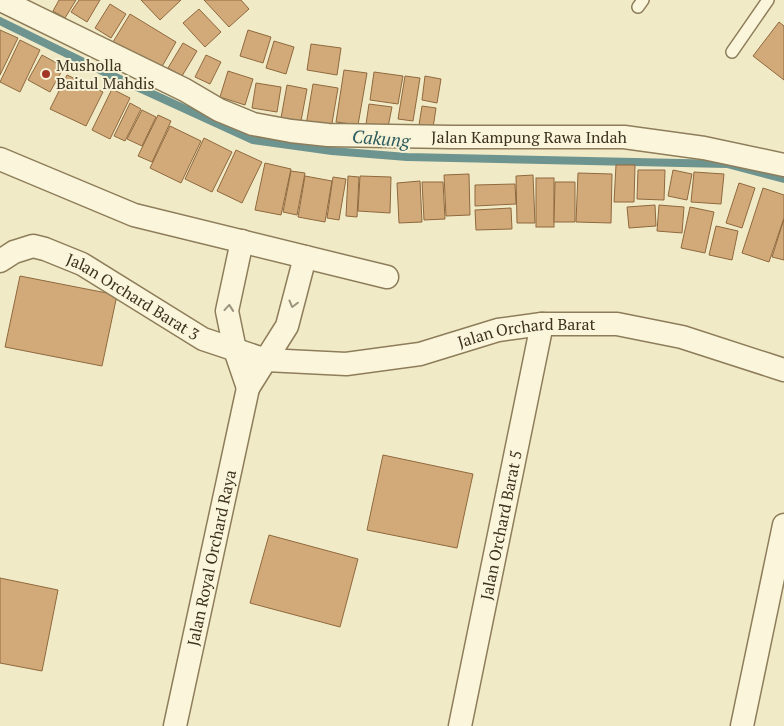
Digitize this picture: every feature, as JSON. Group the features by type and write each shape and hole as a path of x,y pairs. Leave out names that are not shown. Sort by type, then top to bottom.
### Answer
{"street":[{"name":"Jalan Kampung Rawa Indah","path":"1,0 185,90 219,110 253,124 328,135 624,137 704,148 784,165"},
{"path":"0,159 134,215 387,277"},
{"path":"242,241 227,311 235,350 248,388"},
{"name":"Jalan Orchard Barat 3","path":"0,261 14,252 33,246 45,249 82,264 203,339 266,360"},
{"name":"Jalan Royal Orchard Raya","path":"175,726 248,388 287,326 305,257"},
{"name":"Jalan Orchard Barat","path":"266,360 346,364 420,354 498,330 542,324 617,324 682,337 784,370"},
{"name":"Jalan Orchard Barat 5","path":"460,726 542,324"},
{"path":"742,726 784,525"},
{"path":"765,618 784,602"}],"lane":[{"path":"732,52 768,0"}],"building":[{"path":"59,0 76,0 65,18 53,11"},
{"path":"79,0 100,0 87,22 71,12"},
{"path":"141,0 181,0 160,20"},
{"path":"204,0 241,0 249,9 229,27"},
{"path":"110,4 126,14 111,38 95,28"},
{"path":"199,9 221,32 205,47 183,23"},
{"path":"130,14 176,42 160,70 113,42"},
{"path":"779,22 784,26 784,80 753,56"},
{"path":"0,30 18,38 0,75"},
{"path":"248,30 271,37 263,63 240,56"},
{"path":"20,40 40,50 20,92 0,82"},
{"path":"274,41 294,47 286,74 266,68"},
{"path":"183,43 197,51 182,76 168,68"},
{"path":"311,44 341,48 337,75 307,70"},
{"name":"Musholla Baitul Mahdis","path":"42,55 64,67 50,92 28,80"},
{"path":"206,55 221,62 210,84 195,77"},
{"path":"344,70 367,73 358,125 336,122"},
{"path":"228,71 253,79 245,105 220,97"},
{"path":"374,72 403,76 398,104 370,100"},
{"path":"67,75 103,92 86,126 50,109"},
{"path":"405,76 420,78 413,121 398,119"},
{"path":"425,76 441,79 437,103 422,100"},
{"path":"256,83 281,87 277,112 252,108"},
{"path":"313,84 338,88 331,129 306,125"},
{"path":"287,85 307,89 301,121 281,118"},
{"path":"112,89 130,98 110,139 92,130"},
{"path":"130,103 141,109 125,141 114,136"},
{"path":"369,104 392,107 388,127 366,124"},
{"path":"422,106 436,108 433,128 419,125"},
{"path":"142,110 156,117 142,146 127,139"},
{"path":"158,115 171,121 152,162 138,156"},
{"path":"170,126 201,141 181,183 150,168"},
{"path":"204,138 232,152 212,192 185,179"},
{"path":"236,150 262,162 242,203 217,191"},
{"path":"265,163 291,169 281,215 255,210"},
{"path":"616,165 635,165 634,202 614,202"},
{"path":"638,170 665,170 664,200 637,199"},
{"path":"673,170 692,174 687,200 668,196"},
{"path":"291,171 305,173 297,215 283,212"},
{"path":"694,172 724,174 721,204 691,202"},
{"path":"578,173 612,174 611,223 576,222"},
{"path":"469,174 470,215 446,216 444,175"},
{"path":"533,175 535,223 517,223 516,176"},
{"path":"305,176 332,181 325,222 298,217"},
{"path":"348,176 359,177 357,217 346,216"},
{"path":"360,176 391,177 390,213 358,211"},
{"path":"333,177 346,179 339,220 327,218"},
{"path":"536,178 554,178 554,227 536,227"},
{"path":"420,181 422,222 399,223 397,183"},
{"path":"422,182 443,182 445,219 424,220"},
{"path":"555,182 575,182 575,222 554,222"},
{"path":"739,183 755,188 742,228 726,223"},
{"path":"515,184 516,204 475,206 475,185"},
{"path":"763,188 784,195 784,218 769,262 742,253"},
{"path":"655,205 656,226 629,228 627,207"},
{"path":"659,205 684,207 682,233 657,231"},
{"path":"690,207 714,212 705,253 681,248"},
{"path":"511,208 512,229 476,230 475,210"},
{"path":"784,219 784,260 772,257"},
{"path":"716,226 738,231 732,260 709,255"},
{"path":"20,276 117,295 102,366 5,347"},
{"path":"383,455 473,474 457,548 367,530"},
{"path":"269,535 358,559 340,627 250,603"},
{"path":"0,578 58,590 42,671 0,663"}],"waterway":[{"name":"Cakung","path":"0,21 100,70 253,140 332,151 407,157 727,164 784,179"}],"place":[{"name":"Musholla Baitul Mahdis","path":"46,74"}]}
